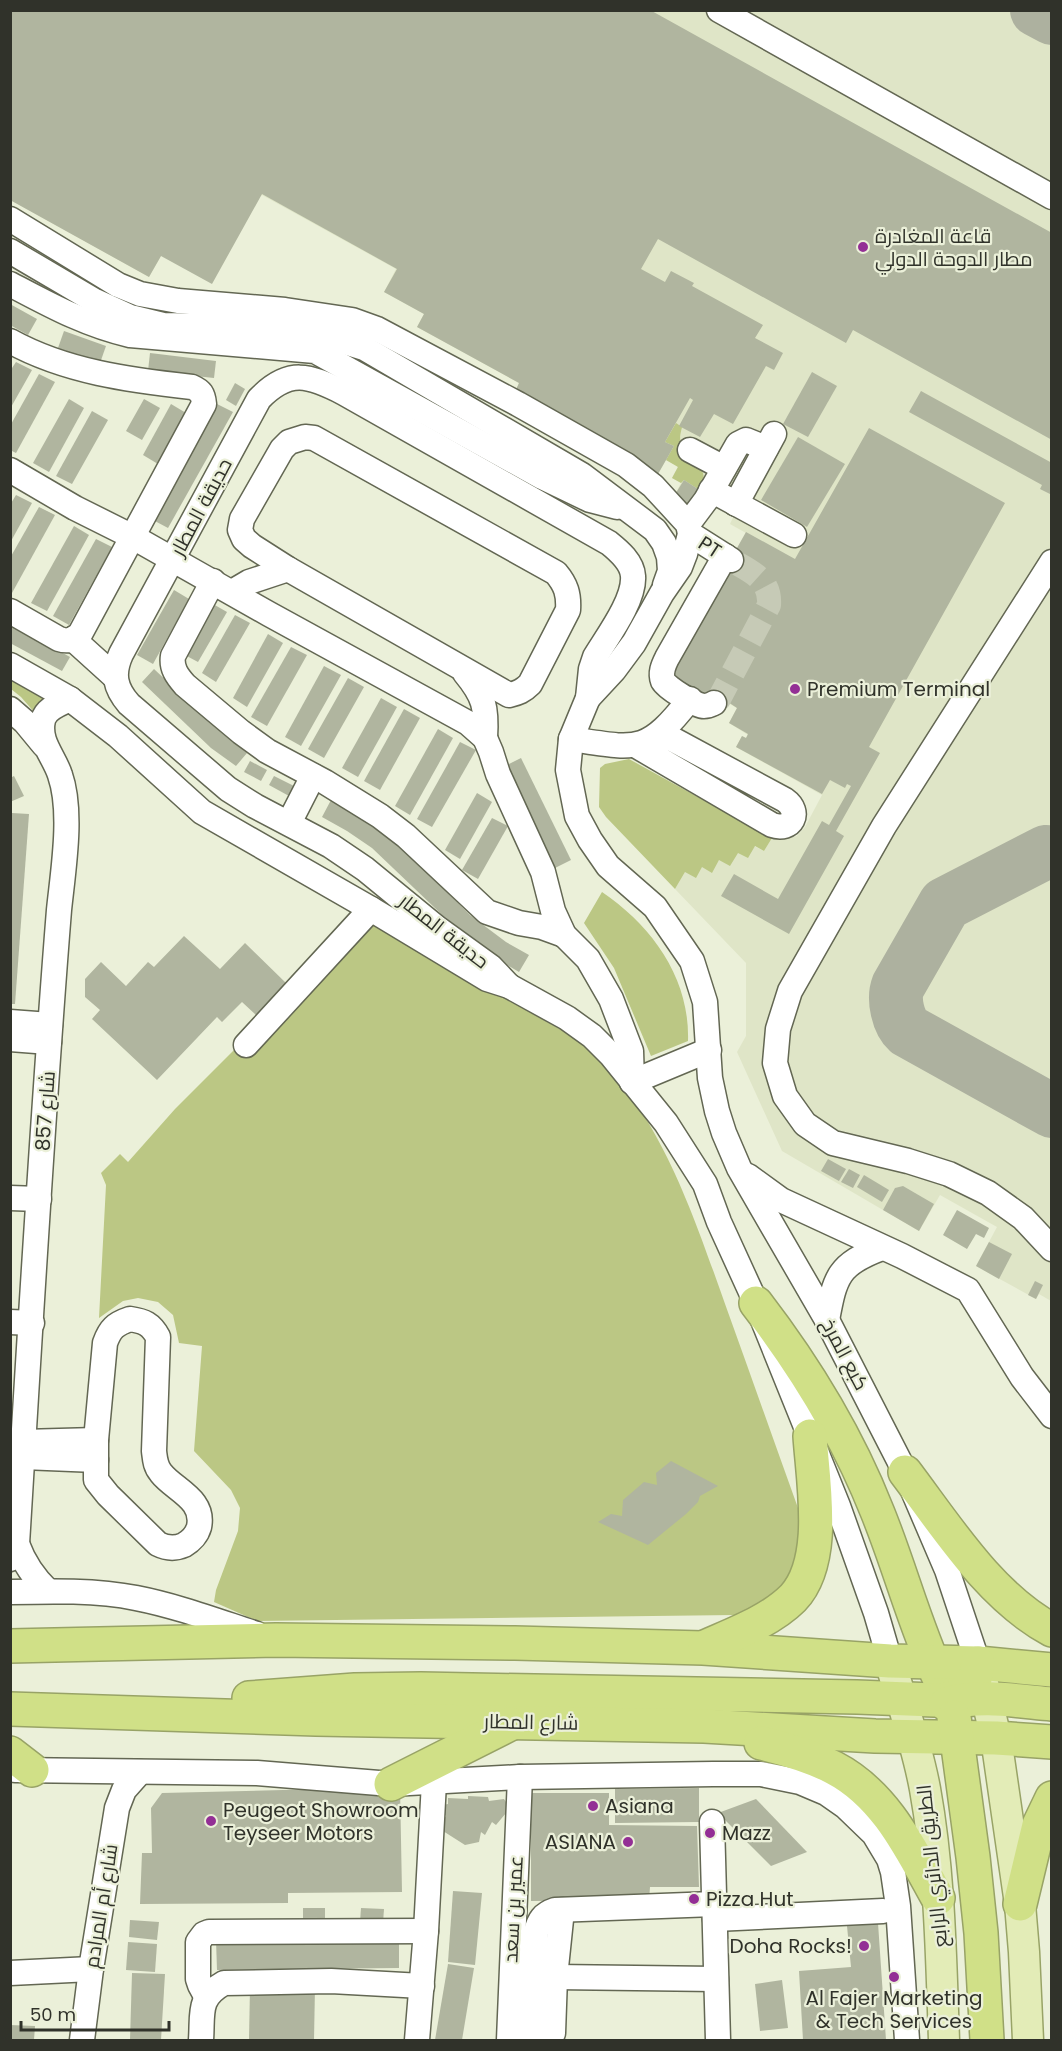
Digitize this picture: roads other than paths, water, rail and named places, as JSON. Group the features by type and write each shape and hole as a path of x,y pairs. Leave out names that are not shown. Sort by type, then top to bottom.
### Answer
{"highway":[{"path":"756,1303 805,1369 853,1455 877,1511 933,1663 950,1701 958,1738 981,1933 987,2040"},
{"path":"703,1648 771,1614 793,1598 804,1581 814,1544 810,1436"},
{"path":"905,1472 992,1583 1016,1606 1052,1630"},
{"path":"10,1646 276,1640 515,1643 703,1648 891,1661 978,1663 1052,1670"},
{"path":"891,1661 922,1671 939,1685 973,1730 996,1738"},
{"path":"913,1737 916,1725 924,1716 959,1696 971,1686 977,1676 978,1663"},
{"path":"68,1711 355,1690 776,1695 950,1701 987,1699 1052,1704"},
{"name":"شارع المطار","path":"10,1709 704,1726 1052,1742"},
{"path":"390,1784 514,1722"},
{"path":"704,1726 811,1758 857,1782 888,1815 938,1899"},
{"path":"1020,1904 1039,1825 1052,1798"}],"main road":[{"name":"الطريق الدائري الرابع","path":"891,1661 900,1699 913,1737 929,1815 938,1899 944,2040"},
{"path":"978,1663 996,1738 1020,1904 1028,2040"}],"street":[{"path":"719,10 1052,196"},
{"path":"10,219 118,285 140,294 178,301 285,310 352,320 376,329 518,404 626,465 653,486 689,529 742,441 770,441 736,504"},
{"path":"10,251 94,301 130,317 163,325 281,328 313,332 364,348 573,469 655,530 664,543 669,557 670,571 662,593"},
{"path":"10,284 70,316 130,335 315,351 542,477 590,500 625,508"},
{"path":"10,341 74,368 143,381 192,387 199,390 204,404 80,634 66,641 58,639 10,611"},
{"name":"حديقة المطار","path":"510,986 491,967 437,928 365,869 331,846 228,789 129,704 117,687 116,665 121,654 259,399 279,383 290,379 312,378 354,398 596,535 618,550 629,563 633,576 631,592 595,657 591,669 588,698 571,739 568,770 577,816 590,840 608,866 655,907 692,961 705,1002 709,1050"},
{"path":"305,437 314,438 556,573 565,584 569,596 568,610 530,684 519,693 509,694 288,569 244,539 240,530 242,519 282,449 289,442 305,437"},
{"path":"690,450 724,468"},
{"path":"10,470 75,508 134,537 468,723 485,738 492,752 498,774 543,872 553,911 564,935 588,959 611,999 630,1051 632,1082 666,1123 705,1184 719,1222 756,1303 846,1527 891,1661"},
{"path":"711,490 794,535"},
{"name":"PT","path":"689,529 728,558 662,670 664,683 690,699"},
{"name":"حديقة المطار","path":"588,698 614,670 634,643 662,593 680,567 685,554 689,529"},
{"path":"1052,562 884,826 790,991 778,1029 775,1063 785,1096 805,1124 833,1143 908,1161 949,1174 988,1193 1023,1218 1052,1250"},
{"path":"288,569 249,582 223,587 173,656 172,664 177,676 241,732 267,751 360,803 388,822 431,859 478,905 497,916 564,935"},
{"path":"73,639 115,677"},
{"name":"حديقة المطار","path":"10,665 70,699 118,736 202,812 487,979 510,986 567,1018 592,1036 611,1055 632,1082"},
{"path":"461,668 483,699 486,718 485,738"},
{"name":"شارع 857","path":"48,1591 34,1578 14,1551 20,1443 21,1322 39,1199 67,818 60,775 44,745 42,723 45,714 51,708 70,699"},
{"path":"571,739 616,746 645,744 660,733 690,699 703,706 714,703"},
{"path":"10,709 44,745"},
{"path":"635,745 772,825 779,828 791,822 794,810 785,800 660,733"},
{"path":"289,823 313,776"},
{"path":"246,1045 370,909"},
{"path":"10,1022 50,1034"},
{"path":"10,1039 50,1034"},
{"path":"632,1082 709,1050"},
{"name":"كبع المرخ","path":"709,1050 710,1078 717,1112 739,1168 827,1320 905,1472 947,1570 978,1663"},
{"path":"739,1168 781,1200 968,1290 1022,1377 1052,1416"},
{"path":"10,1198 39,1199"},
{"path":"827,1320 833,1290 841,1273 855,1259 882,1248"},
{"path":"130,1319 142,1321 152,1327 158,1337 155,1465 191,1499 198,1510 199,1528 195,1536 186,1544 175,1548 158,1544 96,1480 96,1450 105,1343 109,1330 130,1319"},
{"path":"20,1443 96,1450"},
{"path":"10,1592 48,1591 134,1597 276,1640"},
{"path":"18,1765 93,1771 257,1773 390,1784 520,1777"},
{"path":"93,1771 117,1808"},
{"name":"شارع أم المرادم","path":"82,2040 117,1808 124,1790 140,1772"},
{"name":"الطريق الدائري الرابع","path":"520,1777 761,1774 787,1778 813,1787 846,1807 882,1846 893,1872 898,1906 907,2040"},
{"name":"عمير بن سعد","path":"513,2037 520,1777"},
{"path":"417,2040 426,1932 434,1782"},
{"path":"712,1822 718,2040"},
{"path":"562,1910 555,1977 553,2033 513,2037 538,1924 547,1913 562,1910 883,1911"},
{"path":"206,1996 198,1979 198,1942 208,1932 426,1932"},
{"path":"10,1973 91,1969"},
{"path":"555,1977 717,1979"},
{"path":"201,2040 206,1996 224,1983 331,1981 422,1986"}],"tunnel":[{"path":"714,703 719,699 769,605 769,596 763,582 752,572 731,560"}],"place":[{"name":"قاعة المغادرة مطار الدوحة الدولي","path":"863,247"},
{"name":"Premium Terminal","path":"795,689"},
{"name":"Asiana","path":"593,1806"},
{"name":"Peugeot Showroom Teyseer Motors","path":"211,1821"},
{"name":"Mazz","path":"710,1833"},
{"name":"ASIANA","path":"628,1842"},
{"name":"Pizza Hut","path":"694,1899"},
{"name":"Doha Rocks!","path":"864,1946"},
{"name":"Al Fajer Marketing & Tech Services","path":"894,1977"}]}
